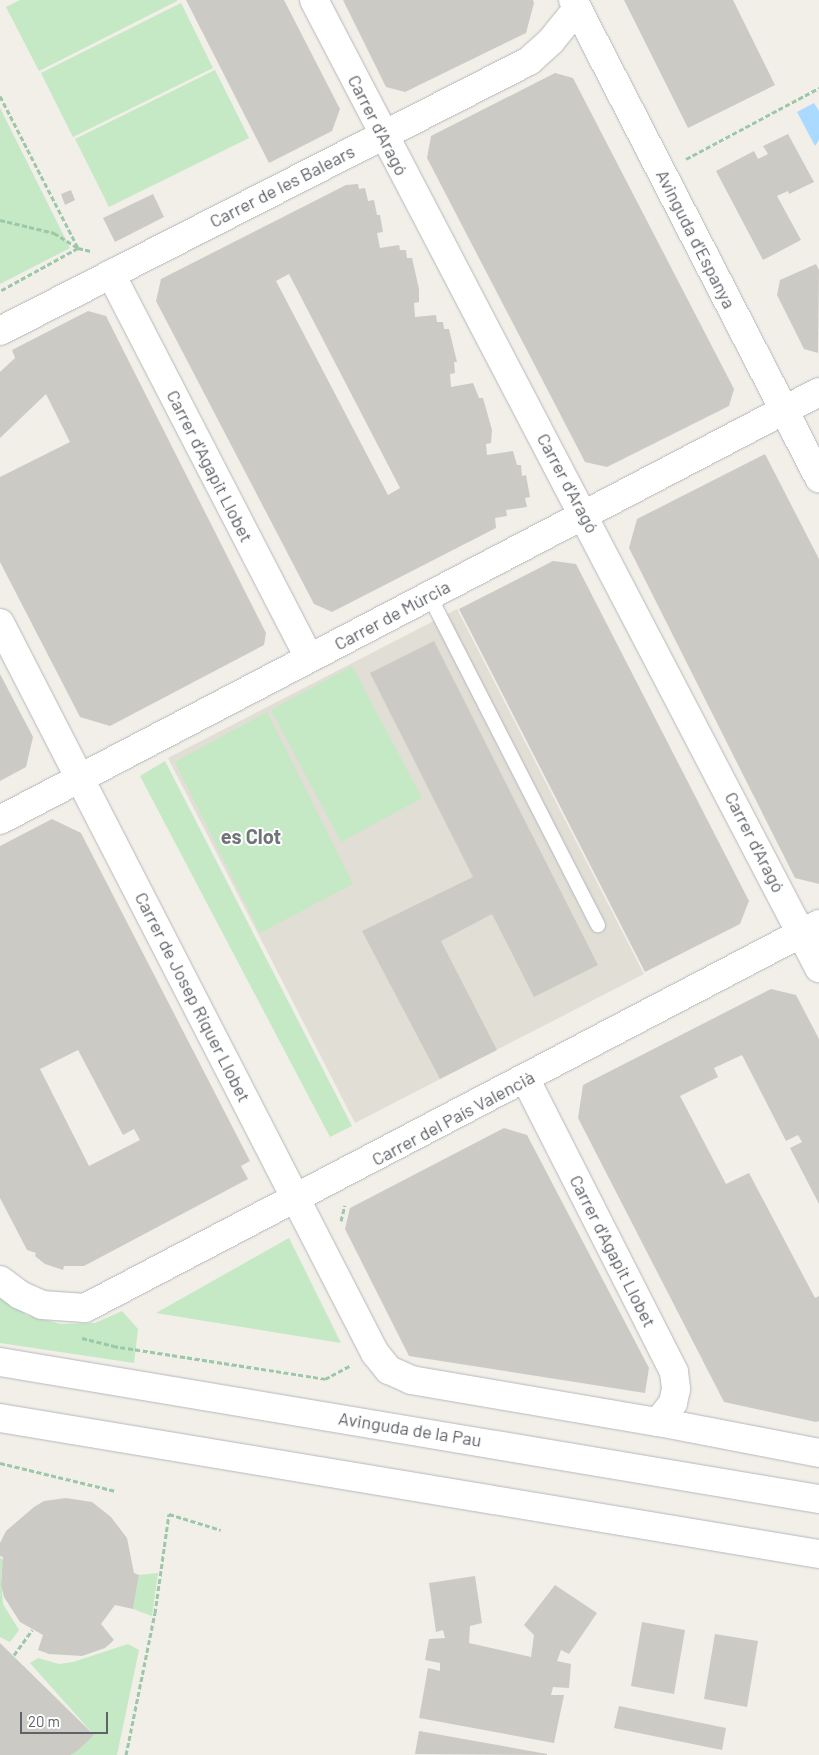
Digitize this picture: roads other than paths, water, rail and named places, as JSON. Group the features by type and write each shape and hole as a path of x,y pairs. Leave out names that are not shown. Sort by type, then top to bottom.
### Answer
{"street":[{"name":"Carrer d'Aragó","path":"314,0 382,133 584,514 810,929 819,968"},
{"name":"Carrer de les Balears","path":"0,331 382,133 529,61 551,41 575,5"},
{"name":"Avinguda d'Espanya","path":"575,5 819,478"},
{"name":"Carrer d'Agapit Llobet","path":"111,274 309,658"},
{"name":"Carrer de Múrcia","path":"0,820 819,392"},
{"name":"Carrer de Josep Riquer Llobet","path":"0,623 298,1199 375,1353 389,1370 411,1380 658,1422"},
{"name":"Carrer del País Valencià","path":"0,1280 20,1295 42,1305 85,1308 526,1080 810,929"},
{"name":"Carrer d'Agapit Llobet","path":"526,1080 674,1372 676,1389 673,1403 658,1422"},
{"name":"Avinguda de la Pau","path":"0,1362 819,1499"},
{"path":"0,1418 819,1554"},
{"path":"658,1422 818,1453"}],"lane":[{"path":"429,595 598,925"}],"water":[{"path":"814,103 819,111 819,140 815,146 797,112"}],"district":[{"name":"es Clot","path":"251,836"}]}
